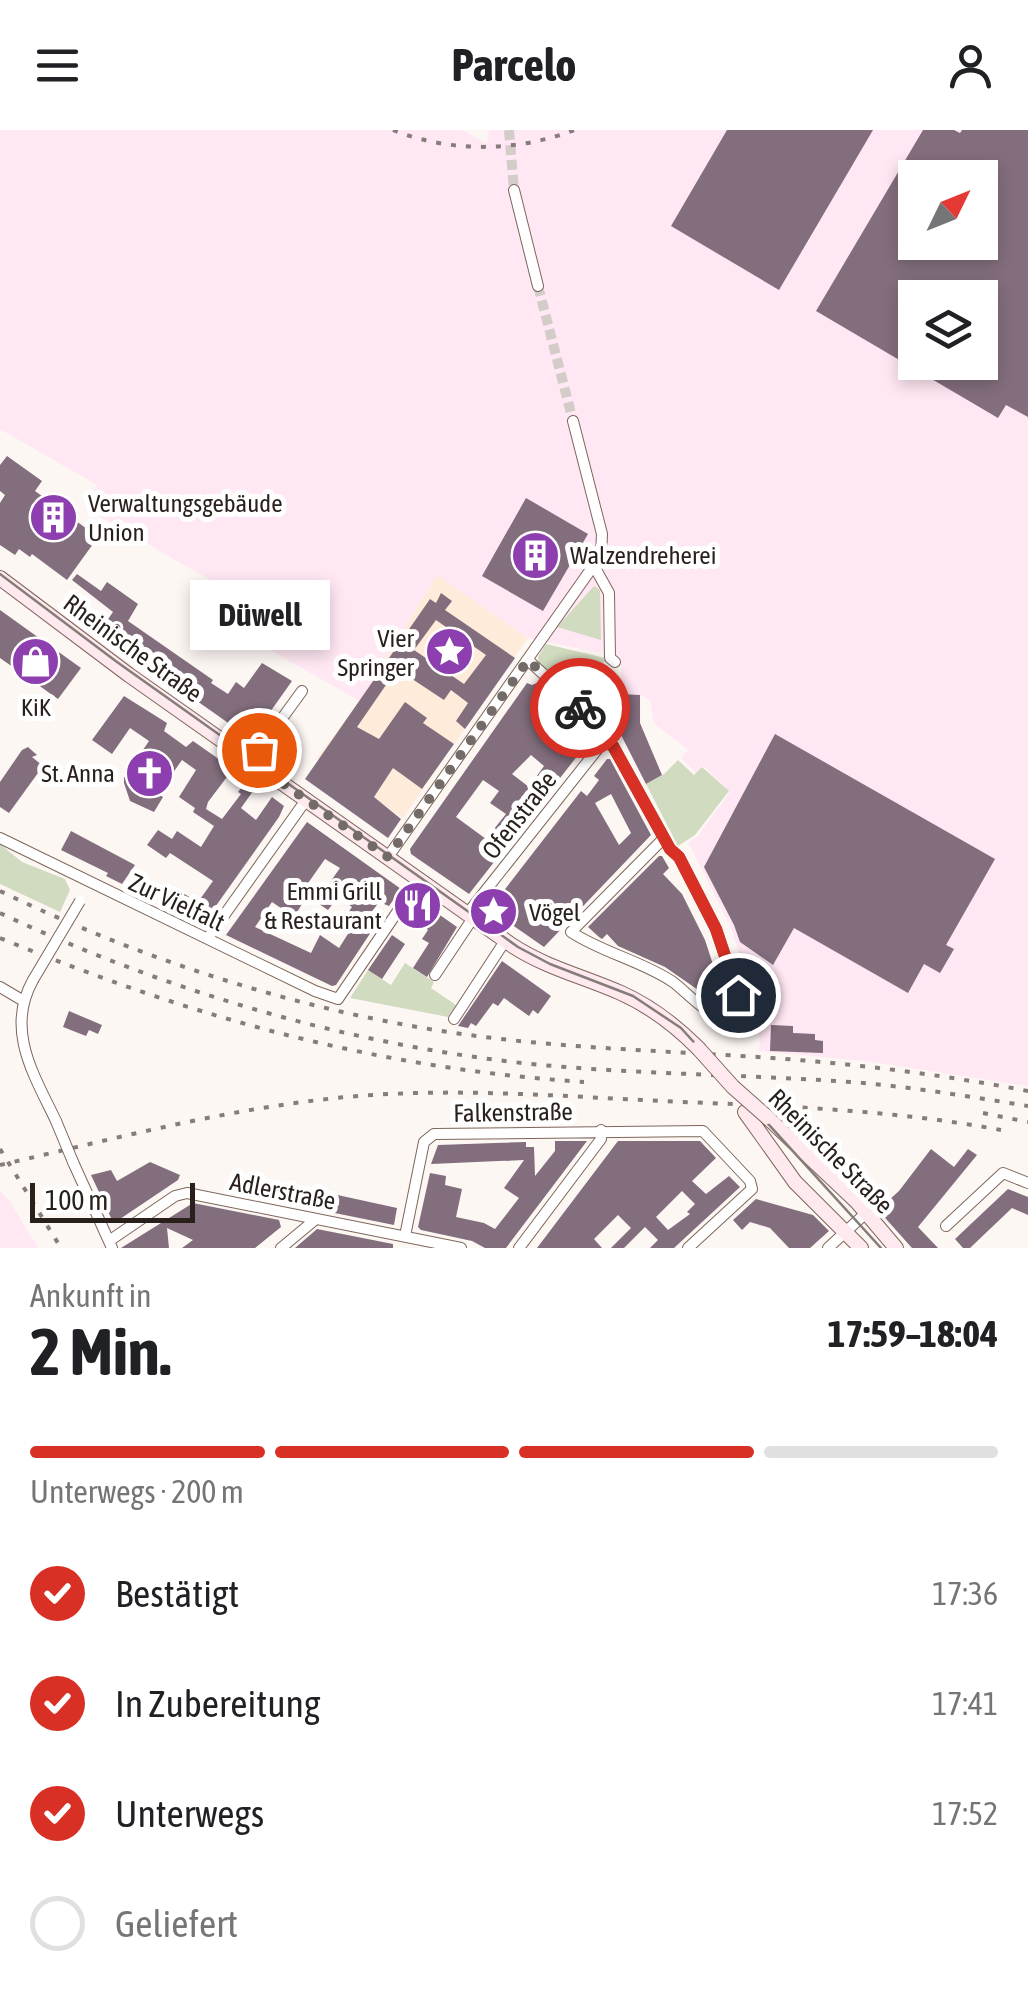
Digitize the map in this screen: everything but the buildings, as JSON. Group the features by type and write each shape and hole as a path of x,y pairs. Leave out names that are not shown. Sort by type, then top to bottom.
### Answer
{"main road":[{"name":"Rheinische Straße","path":"0,578 505,941 549,966 658,1013 866,1213 896,1248"},
{"name":"Rheinische Straße","path":"733,1087 746,1116 780,1163 861,1248"}],"street":[{"path":"514,190 538,286"},
{"path":"388,857 594,566 603,546 573,421"},
{"path":"594,566 609,593 610,658 615,662"},
{"path":"528,660 604,731 604,742 613,746 664,838 670,849 679,857 716,929 738,995 732,1012 719,1016 670,980 592,946 571,932 664,838"},
{"path":"251,761 302,691"},
{"name":"Ofenstraße","path":"436,975 470,916 604,742"},
{"path":"208,938 306,800"},
{"name":"Zur Vielfalt","path":"0,838 315,992 338,999 419,880"},
{"path":"91,884 22,1000 20,1020 26,1052 110,1244"},
{"path":"454,1019 505,941"},
{"path":"0,988 22,1000"},
{"path":"519,1248 601,1139 601,1130"},
{"name":"Falkenstraße","path":"406,1236 424,1142 434,1134 703,1131 750,1181 752,1190 688,1248"},
{"path":"946,1226 1003,1173 1028,1183"},
{"name":"Adlerstraße","path":"110,1244 181,1194 461,1248"},
{"path":"828,1248 866,1213"},
{"path":"280,1248 316,1219"}],"shaded area":[{"path":"0,130 463,130 487,144 489,130 1028,130 1028,1086 866,1061 759,1051 760,1039 745,989 749,983 730,925 688,842 697,837 730,792 704,766 696,773 681,758 688,750 654,723 650,700 621,694 621,657 528,638 437,575 360,701 247,637 261,609 85,508 97,485 0,429"},
{"path":"437,575 528,638 403,818 317,758 360,701"},
{"path":"0,1191 9,1200 38,1248 0,1248"}],"green space":[{"path":"594,586 600,590 601,640 557,627"},
{"path":"546,644 605,658 604,664 608,666 604,722 539,665 538,657"},
{"path":"678,760 694,775 702,767 729,791 695,835 678,846 646,784"},
{"path":"0,844 22,862 65,879 70,890 60,912 0,884"},
{"path":"405,963 434,982 431,988 456,1005 448,1017 350,998 368,970 391,985"}],"tunnel":[{"path":"509,130 514,190"},
{"path":"538,286 573,421"}],"tram line":[{"path":"0,574 117,662 518,947 550,964 633,996 681,1028 881,1248"}],"railway":[{"path":"393,130 437,143 484,147 530,143 574,130"},
{"path":"0,891 173,963 354,1015 477,1036 836,1063 1028,1091"},
{"path":"0,913 190,989 388,1042 522,1063 863,1083 1028,1106"},
{"path":"0,938 144,992 286,1035 431,1065 584,1082"},
{"path":"0,1165 222,1115 312,1101 396,1094 510,1094 789,1107 917,1117 1001,1130"},
{"path":"983,1113 1028,1122"},
{"path":"0,1149 61,1248"}],"way so far":[{"path":"259,750 251,761 388,857 528,660 580,708"}],"place":[{"name":"Verwaltungsgebäude Union","path":"53,517"},
{"name":"Walzendreherei","path":"535,555"},
{"name":"Vier Springer","path":"449,652"},
{"name":"KiK","path":"36,661"},
{"name":"Düwell","path":"259,750"},
{"name":"St. Anna","path":"150,773"},
{"name":"Emmi Grill & Restaurant","path":"417,905"},
{"name":"Vögel","path":"494,912"}],"route":[{"path":"580,708 604,731 604,742 613,746 670,849 679,857 716,929 738,995"}]}
